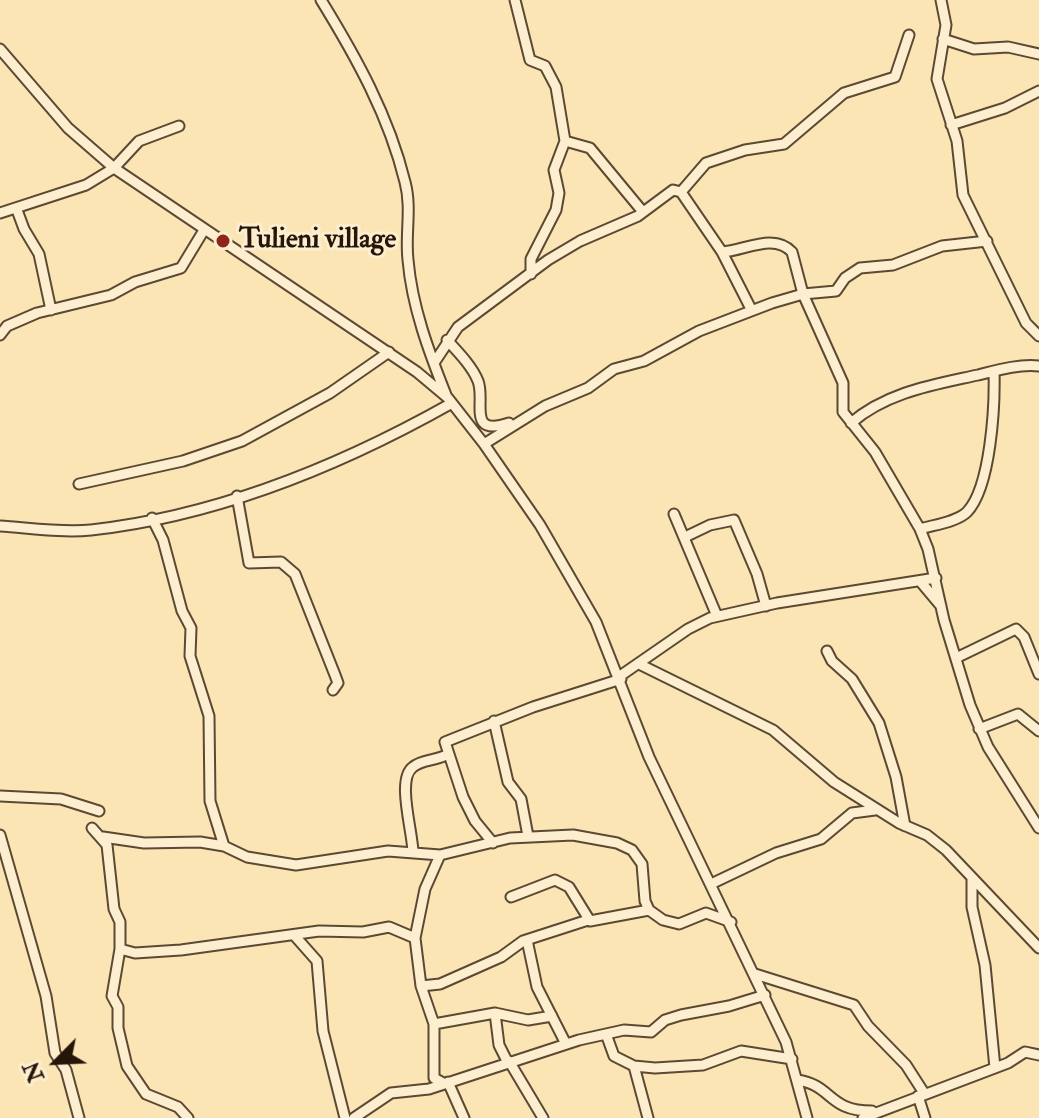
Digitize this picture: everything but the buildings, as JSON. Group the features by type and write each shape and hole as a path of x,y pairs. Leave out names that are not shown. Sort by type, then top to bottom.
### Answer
{"street":[{"path":"321,0 368,83 390,131 407,192 407,259 427,345 450,400"},
{"path":"515,0 530,60 545,66 559,98 565,141 554,170 558,204 550,228 529,263 531,274"},
{"path":"941,0 946,25 937,79 959,150 963,195 1026,323 1039,336"},
{"path":"681,192 706,163 745,150 784,144 844,93 899,75 909,35"},
{"path":"943,39 974,49 1008,47 1039,54"},
{"path":"0,49 68,128 114,168 389,352 450,400 484,444 563,562 620,678 648,755 765,995 792,1059 807,1118"},
{"path":"951,125 1005,108 1039,91"},
{"path":"0,213 17,210 86,185 114,168 139,141 179,126"},
{"path":"565,141 590,148 643,212"},
{"path":"434,363 448,339 531,274 580,241 643,212 673,190 681,192 722,252 751,309"},
{"path":"17,210 41,259 51,310"},
{"path":"0,335 7,326 51,310 111,295 135,282 181,268 204,230"},
{"path":"484,444 553,402 588,388 614,369 644,361 699,331 751,309 803,294 836,291 847,275 860,268 893,265 942,246 987,241"},
{"path":"722,252 757,244 788,247 803,294 840,376 841,409 875,452 920,529 979,729 1003,774 1039,828"},
{"path":"427,345 448,339"},
{"path":"448,339 476,376 480,391 478,412 483,421 497,427 517,422"},
{"path":"79,484 183,461 242,441 330,393 389,352"},
{"path":"851,423 869,410 916,387 994,371 1039,366"},
{"path":"920,529 961,516 974,501 993,434 994,371"},
{"path":"0,526 88,530 152,518 237,496 363,451 450,400"},
{"path":"237,496 249,563 281,562 295,574 338,683 333,690"},
{"path":"674,514 717,616"},
{"path":"152,518 163,540 182,611 191,628 190,656 209,716 210,801 224,846"},
{"path":"685,537 732,519 757,574 766,606"},
{"path":"493,843 474,818 448,754 446,740 620,678 688,629 717,616 936,578"},
{"path":"920,581 941,606"},
{"path":"956,658 1016,629 1024,637 1039,674"},
{"path":"827,651 832,661 852,679 879,723 896,777 905,826"},
{"path":"641,665 773,730 817,770 936,842 1039,948"},
{"path":"979,729 1018,714 1039,731"},
{"path":"494,721 508,782 521,799 528,836"},
{"path":"413,853 404,786 406,774 413,766 431,763 448,754"},
{"path":"0,796 61,799 99,811"},
{"path":"711,884 767,857 821,839 852,813 866,808 879,810"},
{"path":"92,828 107,845 115,912 120,922 120,949 112,996 118,1007 118,1028 127,1066 146,1094 178,1107 188,1118"},
{"path":"0,835 46,996 55,1053 66,1070 79,1118"},
{"path":"103,837 144,843 195,842 224,846 247,857 282,865 388,851 440,855 528,836 573,835 624,845 642,864 643,895 649,910 675,924 706,913 731,922"},
{"path":"440,855 425,889 415,938 421,986 434,1024 434,1078 446,1083 464,1118"},
{"path":"972,878 972,907 985,965 995,1068"},
{"path":"511,897 549,880 561,881 576,897 588,920"},
{"path":"421,986 440,984 504,955 527,940 588,920 598,921 649,910"},
{"path":"120,949 135,953 181,950 335,930 363,932 389,927 415,938"},
{"path":"294,935 317,961 323,1031 345,1118"},
{"path":"527,940 537,987 566,1044"},
{"path":"755,974 854,1005 868,1026 906,1065 921,1095 925,1118"},
{"path":"354,1118 391,1093 423,1091 508,1061 606,1034 624,1030 651,1032 670,1018 765,995"},
{"path":"434,1024 495,1013 528,1020 552,1016"},
{"path":"495,1013 499,1045 543,1118"},
{"path":"606,1034 614,1056 634,1066 703,1065 741,1051 792,1059"},
{"path":"863,1118 995,1068 1025,1052 1039,1055"},
{"path":"634,1066 648,1118"},
{"path":"797,1080 819,1088 842,1108 880,1111"}],"place":[{"name":"Tulieni village","path":"223,241"}]}
